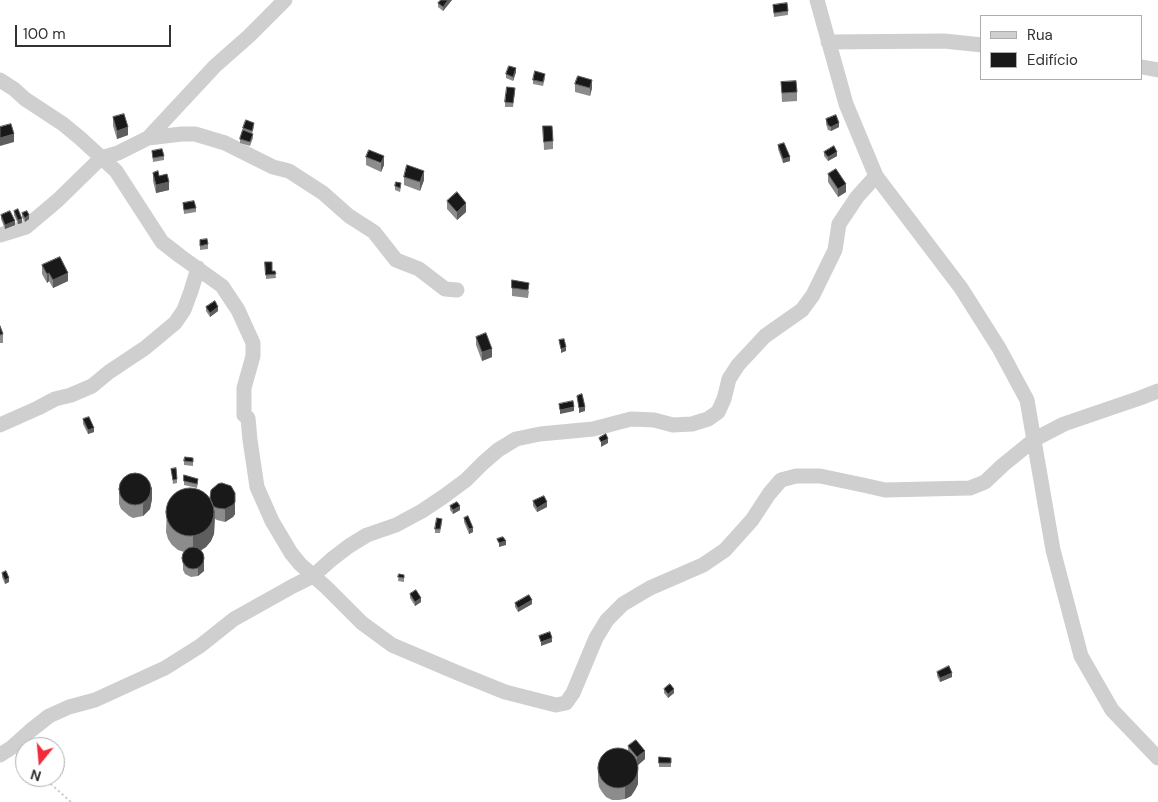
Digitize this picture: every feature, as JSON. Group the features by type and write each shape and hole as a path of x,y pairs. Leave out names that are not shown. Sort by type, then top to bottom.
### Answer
{"street":[{"path":"148,138 215,66 285,0"},
{"path":"817,0 846,104 876,176 961,288 999,348 1027,400 1053,550 1081,656 1112,710 1158,758"},
{"path":"828,42 944,40 980,45"},
{"path":"1143,67 1158,70"},
{"path":"0,80 62,124 116,170 162,242 222,286 238,310 253,344 253,356 244,388 244,415 248,418 257,487 272,521 291,554 362,623 392,645 505,692 556,705 566,702 573,693 596,638 607,620 623,604 650,588 703,565 725,550 752,520 781,480 796,476 820,476 885,490 970,488 985,482 1034,439 1064,424 1158,391"},
{"path":"0,234 26,227 58,200 100,158 118,153 148,138 195,134 225,143 273,166 289,171 315,187 349,216 374,232 396,260 419,269 445,289 458,290"},
{"path":"0,755 49,716 69,707 95,700 165,668 200,646 234,619 313,576 349,546 367,535 396,524 422,511 466,480 498,450 516,439 540,434 593,429 631,420 654,420 673,425 692,424 708,419 718,412 724,399 729,379 738,365 766,336 802,310 814,295 835,250 839,224 857,197 876,176"},
{"path":"0,425 55,399 72,395 92,386 109,372 146,348 175,323 184,310 198,268"}],"path":[{"path":"54,787 71,802"}],"building":[{"path":"441,0 448,0 443,7 438,3"},
{"path":"787,3 788,11 774,13 773,5"},
{"path":"509,66 516,68 513,77 506,74"},
{"path":"535,71 545,74 543,82 533,80"},
{"path":"578,76 592,80 590,88 575,84"},
{"path":"796,81 797,92 782,93 781,82"},
{"path":"507,87 515,88 513,103 505,102"},
{"path":"124,114 128,127 117,131 113,117"},
{"path":"836,115 839,123 831,127 826,119"},
{"path":"246,120 254,123 252,131 243,128"},
{"path":"11,124 14,134 0,138 0,127"},
{"path":"543,126 552,126 553,141 544,142"},
{"path":"243,130 253,134 250,142 240,139"},
{"path":"784,143 790,157 783,159 778,145"},
{"path":"834,146 837,152 828,157 824,152"},
{"path":"162,149 164,156 153,158 152,151"},
{"path":"369,150 384,156 381,163 366,157"},
{"path":"407,165 424,171 420,182 404,177"},
{"path":"836,169 846,184 838,189 828,174"},
{"path":"158,171 159,176 167,174 169,182 156,185 153,173"},
{"path":"396,182 401,183 400,188 395,186"},
{"path":"457,192 466,203 457,212 447,201"},
{"path":"194,201 196,208 184,210 183,203"},
{"path":"18,209 22,219 18,220 14,211"},
{"path":"10,211 15,221 5,225 1,215"},
{"path":"27,211 29,215 25,218 22,213"},
{"path":"207,239 208,244 200,246 200,240"},
{"path":"60,257 68,273 53,280 42,265"},
{"path":"265,262 272,262 272,271 275,271 276,274 266,275"},
{"path":"512,280 529,283 528,290 512,288"},
{"path":"215,301 218,307 210,313 206,307"},
{"path":"486,333 492,349 482,352 476,337"},
{"path":"564,339 566,347 561,349 559,340"},
{"path":"582,394 585,407 579,408 577,396"},
{"path":"573,401 574,407 560,410 559,404"},
{"path":"89,417 94,428 88,430 83,419"},
{"path":"606,434 608,439 601,442 599,438"},
{"path":"185,457 193,458 193,462 184,461"},
{"path":"176,468 177,479 173,480 171,469"},
{"path":"135,473 147,477 151,489 147,501 135,505 123,501 119,489 123,477"},
{"path":"184,475 198,479 197,484 184,481"},
{"path":"222,483 231,486 235,493 235,502 225,509 213,506 210,498 211,490"},
{"path":"185,488 195,488 207,495 214,507 214,517 207,529 195,536 185,536 177,532 170,525 166,517 166,507 170,499 177,492"},
{"path":"544,496 547,502 537,508 533,501"},
{"path":"457,502 460,506 453,510 450,506"},
{"path":"468,516 473,528 469,529 464,518"},
{"path":"437,518 442,519 440,529 435,529"},
{"path":"503,537 506,541 499,543 497,539"},
{"path":"193,547 201,550 204,558 201,566 193,569 185,566 182,558 185,550"},
{"path":"6,571 9,578 5,580 2,573"},
{"path":"399,574 404,575 404,578 398,577"},
{"path":"416,590 421,598 415,602 410,594"},
{"path":"529,595 532,600 518,608 515,603"},
{"path":"550,632 552,638 541,642 539,636"},
{"path":"949,666 952,673 940,678 937,672"},
{"path":"670,684 674,689 668,694 664,689"},
{"path":"636,740 645,751 637,757 628,746"},
{"path":"618,748 632,754 638,768 632,782 618,788 604,782 598,768 604,754"},
{"path":"659,757 671,758 671,763 659,763"}]}
